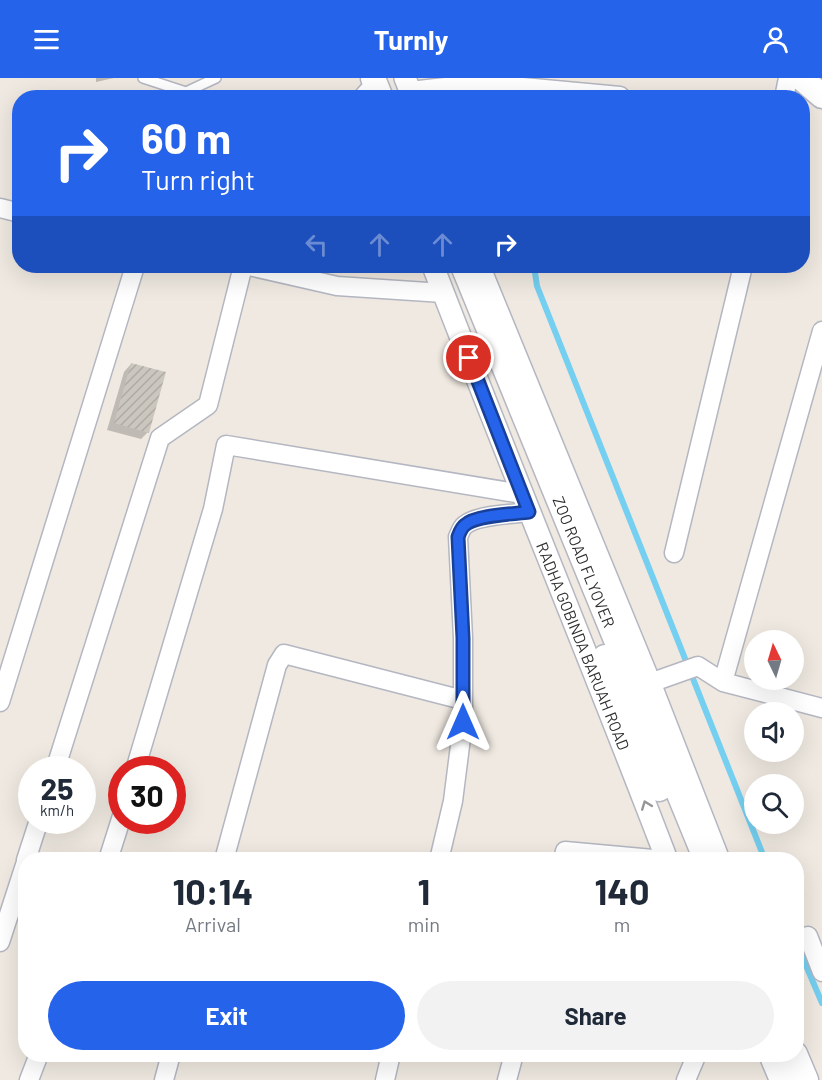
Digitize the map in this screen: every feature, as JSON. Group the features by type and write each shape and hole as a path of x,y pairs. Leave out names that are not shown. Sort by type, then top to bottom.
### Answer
{"main road":[{"path":"390,78 405,90"},
{"path":"801,78 822,96"},
{"name":"ZOO ROAD FLYOVER","path":"450,273 688,852"},
{"name":"ZOO ROAD FLYOVER","path":"466,273 688,852"},
{"path":"774,1062 782,1080"},
{"path":"798,1062 806,1080"}],"street":[{"path":"415,90 480,83 555,90"},
{"path":"0,702 133,273"},
{"path":"59,756 160,438 208,405 241,273"},
{"path":"280,273 337,286 443,293"},
{"name":"RADHA GOBINDA BARUAH ROAD","path":"436,273 621,741 687,852"},
{"path":"482,273 650,683 689,852"},
{"path":"674,553 741,273"},
{"path":"723,681 822,331"},
{"path":"139,756 213,509 226,445 525,503"},
{"path":"441,852 453,801 463,722 463,638 458,537 465,524 475,518 525,503"},
{"path":"226,852 277,664 284,654 463,700"},
{"path":"650,683 698,666 723,681 822,708"},
{"path":"29,852 35,834"},
{"path":"111,852 116,834"},
{"path":"565,852 586,852"},
{"path":"0,942 18,886"},
{"path":"807,938 822,972"},
{"path":"29,1080 36,1062"},
{"path":"164,1080 169,1062"},
{"path":"385,1080 389,1062"},
{"path":"507,1080 512,1062"},
{"path":"686,1080 694,1062"}],"lane":[{"path":"142,78 180,90"},
{"path":"190,90 216,78"}],"building":[{"path":"131,363 166,372 149,433 114,423"}],"waterway":[{"path":"535,273 537,286 762,852"},
{"path":"804,961 822,1003"}],"route":[{"path":"463,722 463,638 458,537 460,530 475,518 529,512 469,358"}]}
